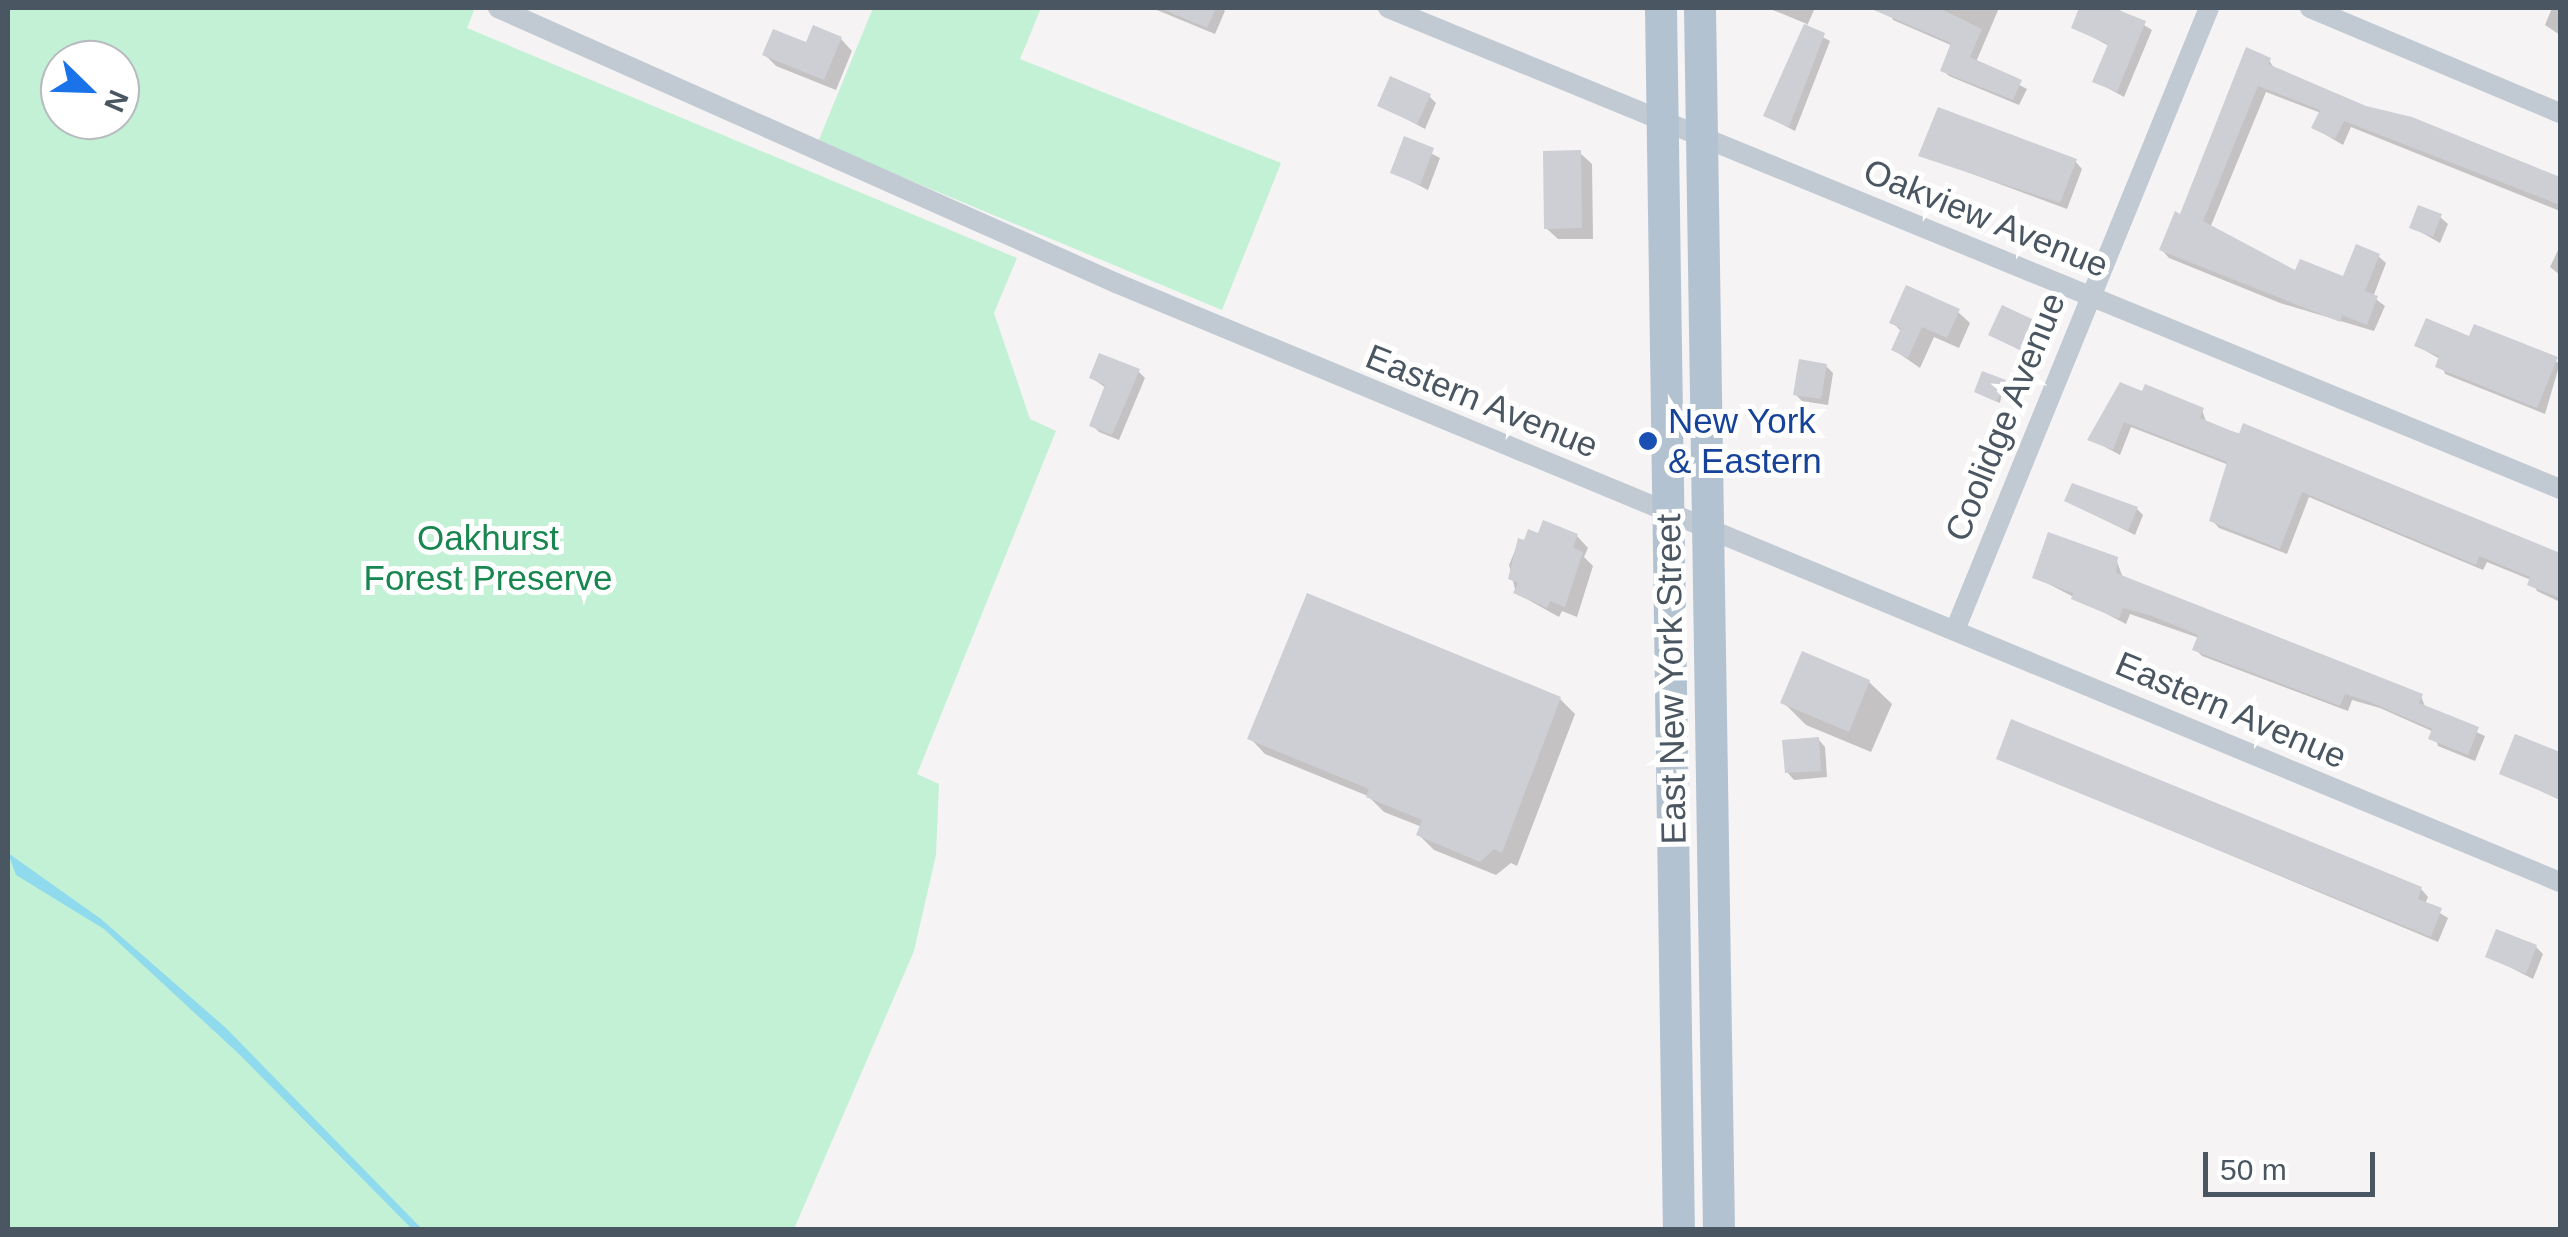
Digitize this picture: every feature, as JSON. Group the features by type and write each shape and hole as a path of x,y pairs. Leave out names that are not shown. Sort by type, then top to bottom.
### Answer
{"main road":[{"name":"East New York Street","path":"1661,8 1679,1230"},
{"name":"East New York Street","path":"1700,8 1718,1230"}],"street":[{"name":"Eastern Avenue","path":"498,8 1116,283 2560,882"},
{"name":"Oakview Avenue","path":"1388,8 2560,489"},
{"name":"Coolidge Avenue","path":"1955,630 2088,296 2209,8"},
{"path":"2310,8 2560,113"}],"green space":[{"name":"Oakhurst Forest Preserve","path":"8,8 475,8 467,28 1017,258 994,313 1030,419 1056,431 917,774 939,784 936,855 914,951 794,1229 8,1229"},
{"path":"873,8 1041,8 1020,59 1281,163 1222,310 818,142"}],"water":[{"path":"8,853 101,919 226,1028 422,1229 412,1229 240,1055 104,929 16,875"}],"building":[{"path":"1159,8 1216,8 1207,28"},
{"path":"1869,8 1939,8 1982,29 1970,57 2022,80 2013,100 1940,71 1951,43"},
{"path":"2079,8 2113,8 2146,21 2117,92 2092,82 2108,44 2071,28"},
{"path":"1804,24 1825,33 1789,127 1763,116"},
{"path":"813,25 842,37 824,80 762,55 773,29 806,42"},
{"path":"2246,47 2271,58 2268,64 2366,106 2412,117 2560,177 2560,205 2344,121 2335,139 2311,128 2320,110 2258,86 2203,221 2295,270 2300,259 2343,276 2356,244 2380,254 2365,291 2378,296 2367,325 2342,315 2340,322 2159,250 2175,211 2180,214"},
{"path":"1390,76 1431,94 1417,124 1377,106"},
{"path":"1938,107 2077,159 2060,203 1918,156"},
{"path":"1404,136 1434,148 1420,185 1390,173"},
{"path":"1581,150 1582,228 1544,229 1543,151"},
{"path":"2418,205 2442,214 2433,237 2409,228"},
{"path":"1906,285 1960,309 1947,338 1922,327 1908,358 1891,350 1901,328 1889,323"},
{"path":"2002,305 2038,322 2024,352 1988,335"},
{"path":"2426,318 2469,336 2474,324 2558,357 2537,408 2435,367 2439,356 2414,346"},
{"path":"1099,353 1140,369 1112,435 1089,426 1105,385 1089,378"},
{"path":"1799,359 1827,364 1821,399 1793,395"},
{"path":"1982,371 2006,380 1997,402 1974,392"},
{"path":"2120,382 2142,391 2145,384 2204,408 2200,418 2239,434 2243,423 2560,553 2560,598 2527,585 2530,577 2479,556 2476,565 2302,492 2280,549 2209,521 2227,462 2124,422 2113,450 2087,440"},
{"path":"2072,483 2138,507 2128,531 2064,501"},
{"path":"1543,520 1578,534 1573,548 1583,552 1565,607 1550,601 1547,608 1513,593 1518,583 1508,579 1518,538 1524,540 1528,529 1538,533"},
{"path":"2048,532 2118,557 2116,573 2423,694 2419,703 2479,727 2468,755 2428,739 2432,729 2370,702 2345,694 2340,706 2192,650 2198,635 2149,615 2123,608 2119,619 2071,599 2073,593 2032,578"},
{"path":"1307,593 1561,697 1502,853 1494,849 1480,862 1416,835 1422,820 1366,797 1369,789 1247,739"},
{"path":"1802,651 1870,680 1849,732 1780,703"},
{"path":"2011,719 2422,887 2418,899 2442,908 2431,937 1996,759"},
{"path":"2515,734 2560,752 2560,799 2499,774"},
{"path":"1819,737 1821,771 1785,773 1782,740"},
{"path":"2496,929 2537,945 2526,974 2485,957"}],"place":[{"name":"New York & Eastern","path":"1648,441"}]}
